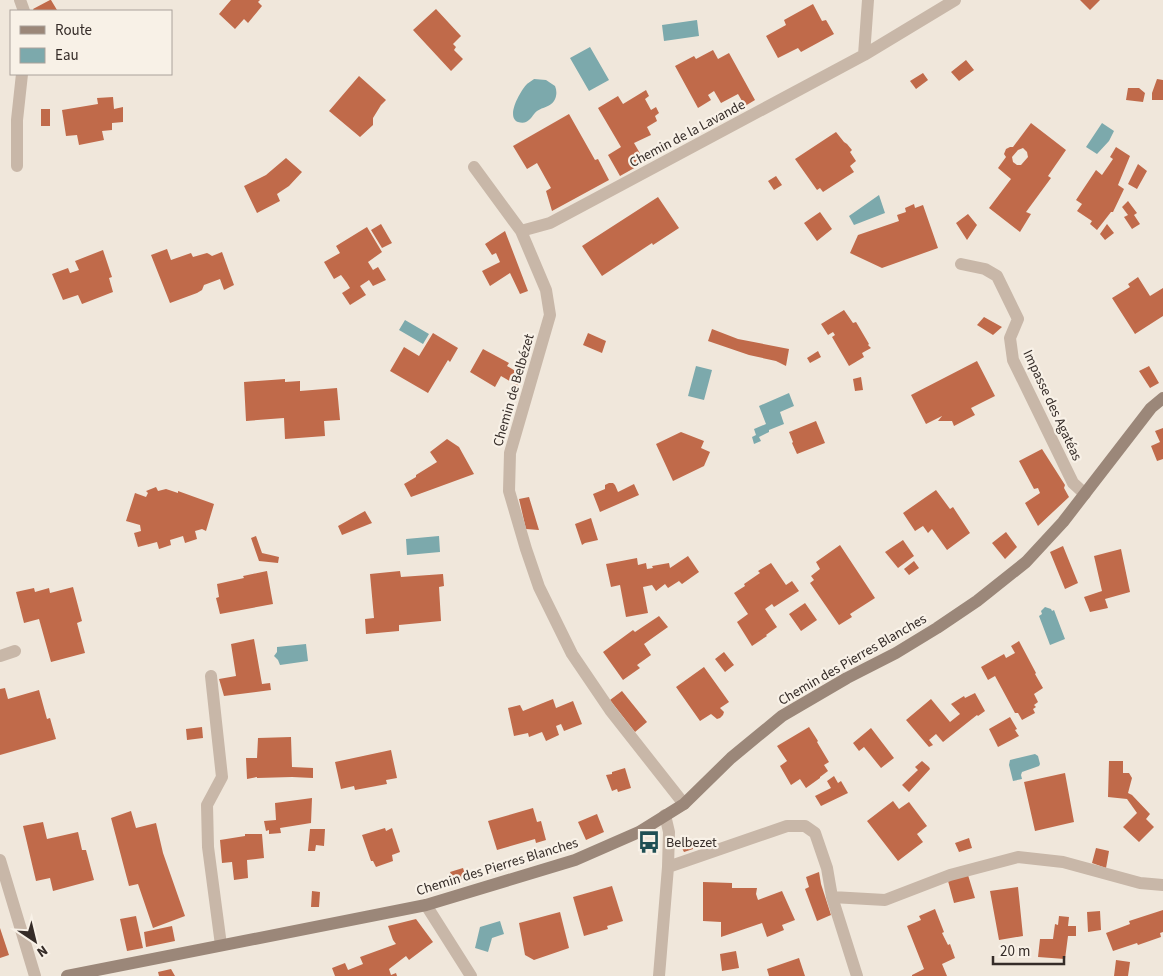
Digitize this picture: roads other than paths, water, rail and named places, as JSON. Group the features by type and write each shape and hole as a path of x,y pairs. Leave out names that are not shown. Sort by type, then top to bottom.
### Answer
{"street":[{"path":"864,55 868,0"},
{"name":"Chemin de la Lavande","path":"521,231 550,222 864,55 955,0"},
{"path":"17,166 17,120 22,75"},
{"name":"Chemin de Belbézet","path":"474,167 521,231 546,290 550,315 510,453 509,491 526,549 539,587 572,654 610,710 684,804"},
{"name":"Impasse des Agatéas","path":"961,264 985,269 997,276 1018,319 1010,338 1013,360 1073,483 1085,494"},
{"name":"Chemin des Pierres Blanches","path":"67,976 97,973 221,945 426,905 575,860 639,832 684,804 731,758 782,716 847,678 896,653 937,628 990,591 1032,556 1063,522 1151,408 1163,398"},
{"path":"0,656 15,651"},
{"path":"211,676 222,777 207,805 208,846 221,945"},
{"path":"660,976 668,867 669,832 666,815"},
{"path":"668,867 787,826 805,826 815,833 827,868 832,897 857,976"},
{"path":"832,897 885,900 950,875 1018,857 1063,862 1140,883 1163,884"},
{"path":"0,860 35,976"},
{"path":"426,905 471,976"}],"water":[{"path":"697,20 699,36 664,41 662,25"},
{"path":"590,47 609,80 589,91 570,58"},
{"path":"534,79 546,80 555,86 556,97 552,103 537,111 528,121 518,122 514,119 513,115 515,103 524,87"},
{"path":"1102,123 1114,131 1109,141 1097,154 1086,147"},
{"path":"879,195 885,213 854,225 849,216"},
{"path":"405,320 429,334 423,344 399,330"},
{"path":"696,366 712,370 704,400 688,396"},
{"path":"789,393 794,406 780,412 784,424 769,430 769,432 759,437 761,441 754,444 752,437 756,435 754,429 766,424 759,406"},
{"path":"439,536 440,552 407,555 406,539"},
{"path":"1045,607 1052,611 1054,610 1065,639 1050,645 1039,616"},
{"path":"306,644 308,661 280,665 274,656 277,652 277,647"},
{"path":"1035,754 1038,756 1039,766 1022,772 1022,779 1013,781 1009,765 1010,760"},
{"path":"500,921 504,934 492,938 488,952 475,948 480,927"}],"place":[{"name":"Belbezet","path":"649,842"}]}
